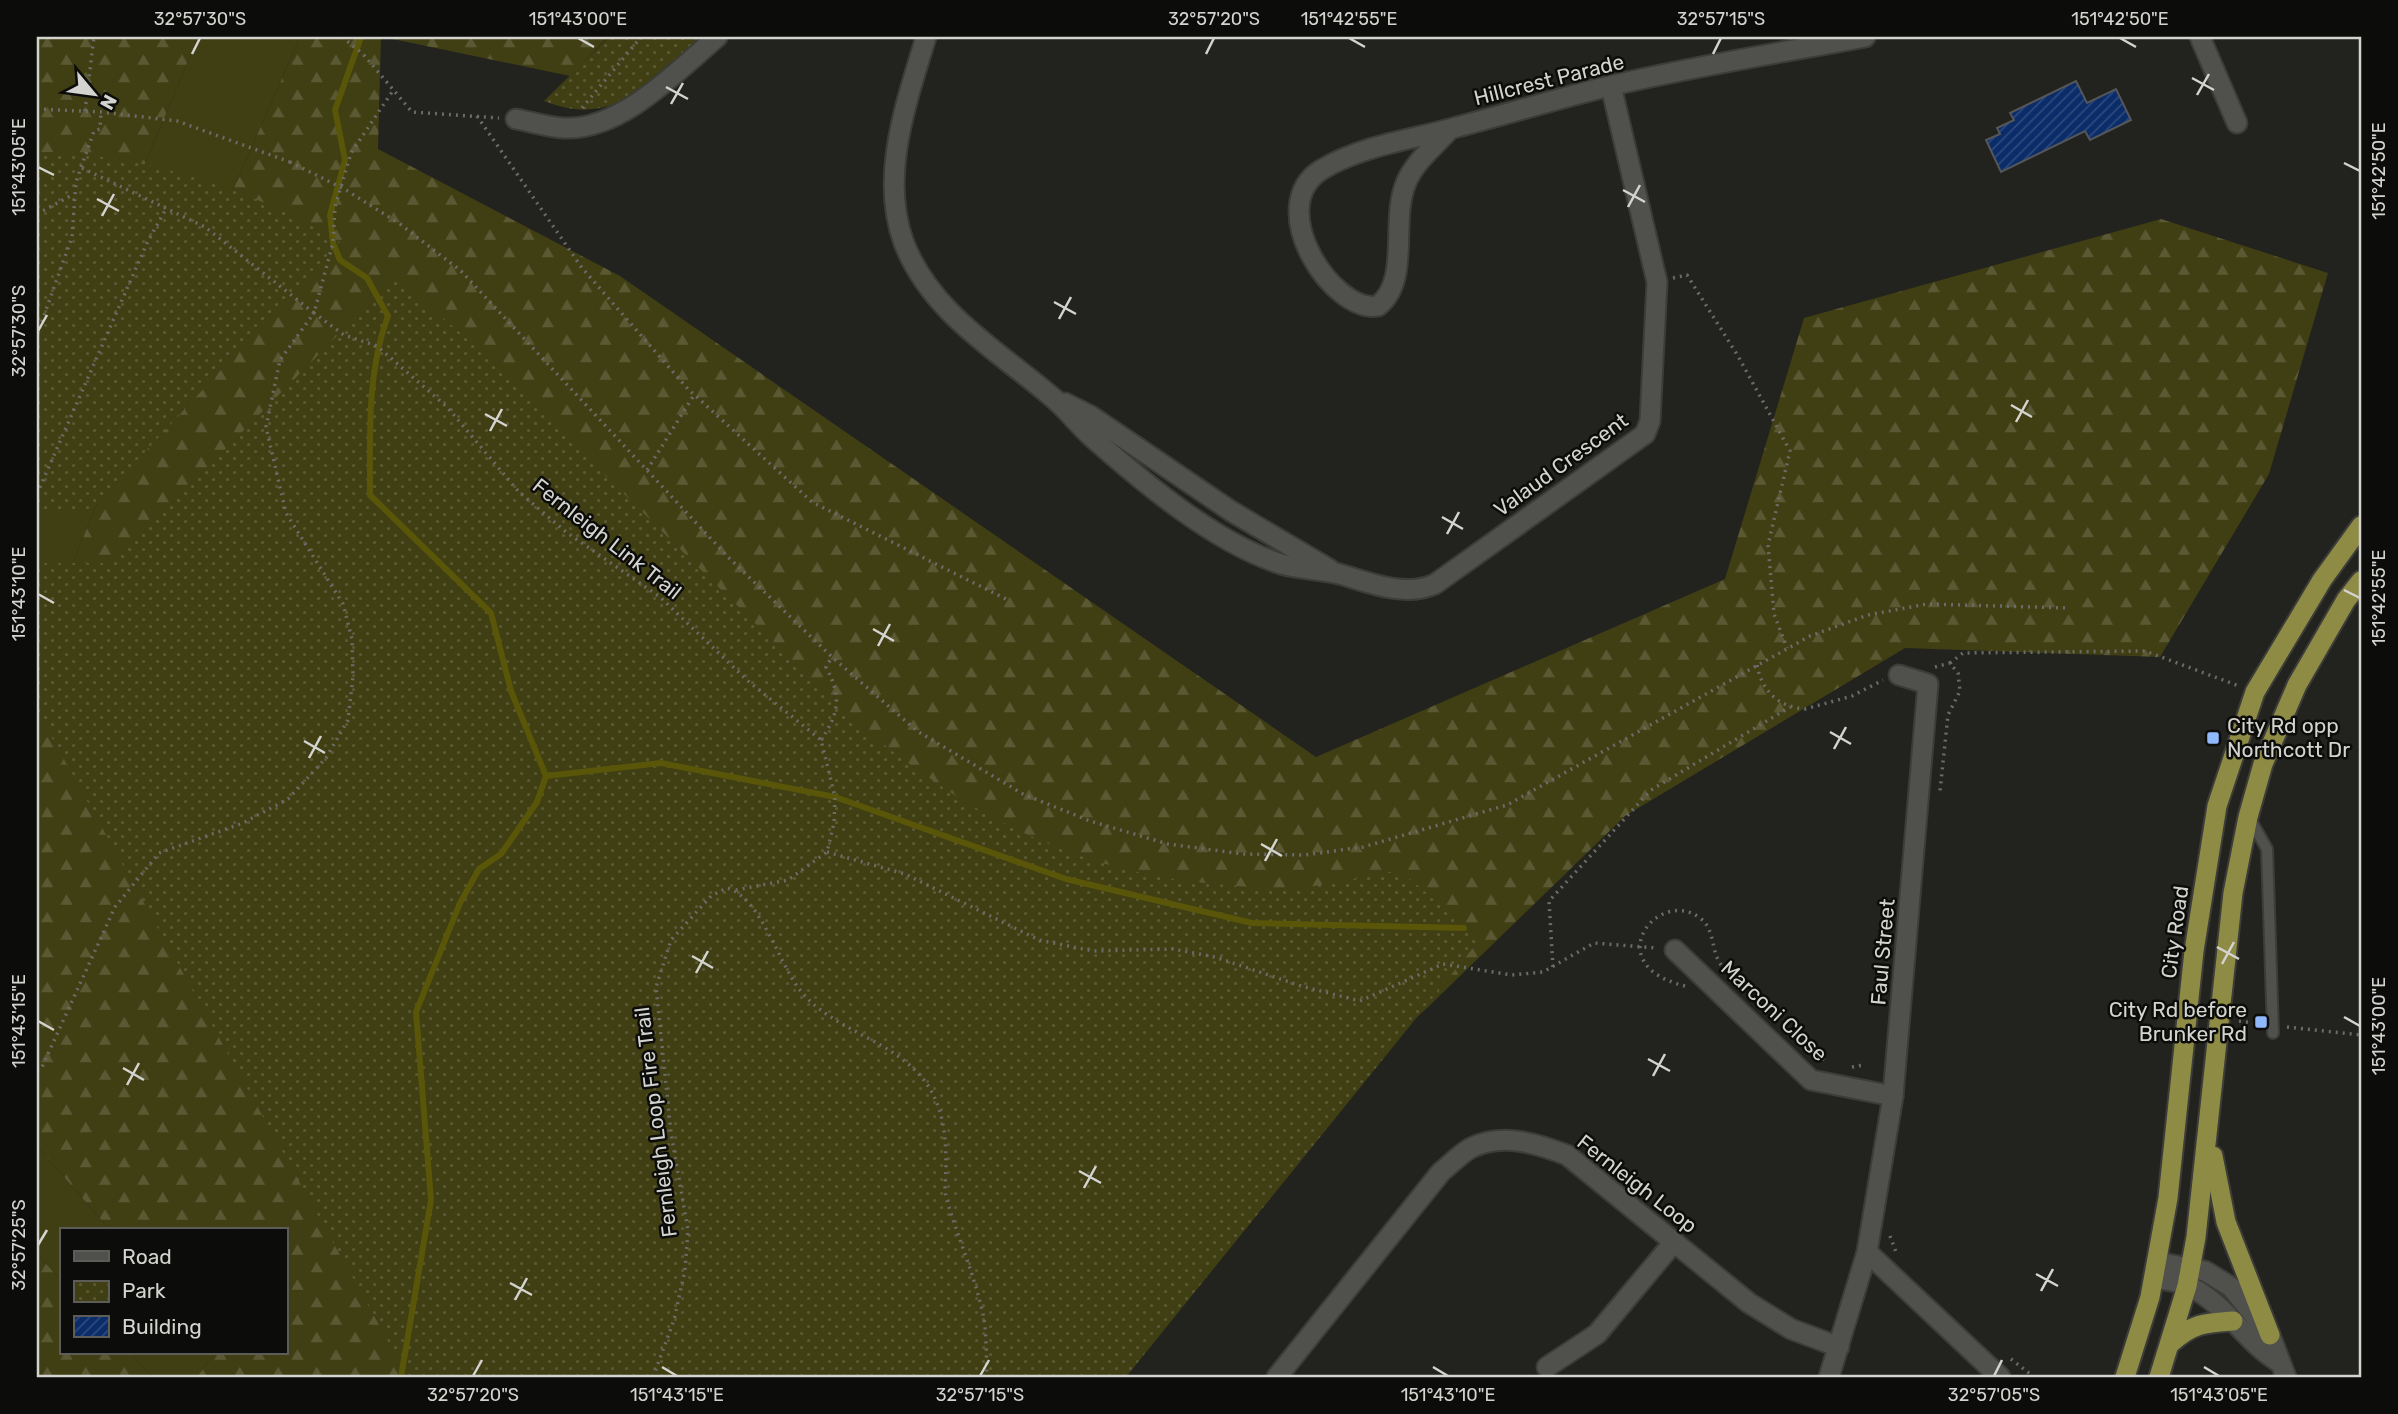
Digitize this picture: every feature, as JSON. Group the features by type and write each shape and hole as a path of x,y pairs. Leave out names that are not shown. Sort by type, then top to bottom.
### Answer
{"highway":[{"name":"City Road","path":"2125,1377 2156,1270 2168,1198 2194,951 2217,806 2255,692 2322,580 2361,526"},
{"path":"2159,1377 2188,1277 2233,893 2248,817 2263,764 2297,685 2346,600 2361,581"},
{"path":"2209,1113 2214,1175 2226,1222 2270,1335"},
{"path":"2171,1343 2187,1329 2200,1324 2233,1321"}],"street":[{"path":"516,119 564,128 585,126 629,110 717,37"},
{"name":"Valaud Crescent","path":"926,37 912,83 893,173 895,211 904,243 920,274 957,320 1054,398 1091,416 1231,511 1338,574 1374,584 1418,590 1435,584 1645,434 1650,421 1657,282 1611,86"},
{"name":"Hillcrest Parade","path":"1450,129 1406,182 1398,219 1396,277 1390,292 1378,306 1358,304 1338,288 1320,268 1302,237 1297,211 1307,182 1321,170 1402,139 1450,129 1611,86 1865,37"},
{"path":"2200,37 2236,123"},
{"name":"Faul Street","path":"1829,1377 1867,1252 1893,1096 1928,684 1899,675"},
{"name":"Marconi Close","path":"1675,950 1811,1080 1893,1096"},
{"name":"Fernleigh Loop","path":"1277,1377 1441,1172 1471,1147 1502,1141 1533,1142 1567,1155 1749,1303 1791,1329 1839,1348"},
{"path":"1547,1367 1597,1334 1674,1242"},
{"path":"1867,1252 2000,1377"},
{"path":"2156,1270 2188,1277 2205,1271 2231,1287 2270,1335 2283,1370"},
{"path":"2188,1277 2258,1349 2283,1370"}],"lane":[{"path":"2248,817 2267,849 2273,1030"}],"path":[{"path":"85,111 94,37"},
{"path":"342,37 363,54 412,112 516,119"},
{"path":"564,128 641,37"},
{"path":"37,1071 42,1068 115,907 159,853 243,823 288,799 326,758 348,720 353,677 352,639 343,604 286,513 266,427 280,360 314,313 333,243 335,207 351,153 394,89"},
{"path":"37,109 101,112 177,121 290,162 346,190 400,224 461,271 727,556 832,657 917,731 1023,794 1090,821 1168,844 1243,854 1305,855 1363,847 1507,805 1787,648 1868,615 1927,604 2069,608"},
{"path":"37,335 72,237 74,194 94,131 100,129 101,112"},
{"path":"477,116 582,268 694,395 812,502 1008,600"},
{"name":"Fernleigh Link Trail","path":"82,167 205,227 344,335 377,346 447,407 519,492 566,532 660,597 748,681 821,740"},
{"path":"37,214 74,194"},
{"path":"37,494 147,243 167,208"},
{"path":"1657,282 1688,275 1738,356 1790,451 1768,545 1774,614 1787,648"},
{"path":"647,471 694,395"},
{"path":"1933,668 1950,663 1963,653 2145,651 2255,692"},
{"path":"736,890 788,880 827,852 834,823 835,797 821,740 835,718 836,687 826,667 832,657"},
{"path":"1939,799 1948,715 1960,691 1958,673 1950,663"},
{"path":"1757,665 1765,687 1776,699 1790,707 1805,709 1853,696 1899,675"},
{"path":"1553,967 1549,901 1558,891 1651,790 1790,707"},
{"path":"827,852 905,874 1039,940 1093,951 1173,949 1215,957 1301,986 1360,1001 1443,964 1512,975 1543,972 1594,943 1675,950"},
{"name":"Fernleigh Loop Fire Trail","path":"653,1377 674,1320 685,1270 688,1230 671,1133 656,987 671,940 711,896 727,888 736,890"},
{"path":"736,890 754,908 786,972 805,996 849,1029 892,1052 922,1078 937,1102 946,1136 946,1194 983,1316 987,1377"},
{"path":"1641,947 1644,933 1656,917 1677,910 1690,912 1709,927 1717,960 1725,970"},
{"path":"2235,1031 2237,1011"},
{"path":"2237,1021 2273,1030 2361,1035"},
{"path":"1805,1046 1830,1064"},
{"path":"1842,1066 1864,1065"},
{"path":"1890,1230 1900,1261"},
{"path":"2001,1351 2034,1377"}],"green space":[{"path":"37,37 198,37 37,423"},
{"path":"198,37 300,37 119,450 37,650 37,423"},
{"path":"300,37 381,37 378,149 620,276 1316,757 1725,579 1804,318 2161,219 2328,273 2269,474 2160,657 1905,648 1625,816 1426,1009 1220,1190 1117,1377 197,1377 214,1354 287,1354 287,1228 108,1228 37,1146 37,650 119,450"},
{"path":"383,37 608,37 570,76"},
{"path":"609,37 704,37 650,83 613,105 592,109 569,108 544,101"},
{"path":"37,152 116,159 194,177 270,205 340,242 90,511 37,511"},
{"path":"395,277 464,336 845,712 932,780 977,808 1023,833 1071,853 1121,868 1174,879 1289,889 1399,870 1481,938 1126,1377 408,1377 37,711 37,563 113,563"},
{"path":"37,1146 108,1228 60,1228 60,1279 37,1254"},
{"path":"37,1254 60,1279 60,1354 131,1354 153,1377 37,1377"},
{"path":"131,1354 214,1354 197,1377 153,1377"}],"building":[{"path":"2076,81 2087,103 2116,89 2131,120 2090,140 2085,131 2001,172 1986,140 2000,134 1997,128 2014,120 2010,113"}],"waterway":[{"path":"361,37 335,110 345,160 330,215 333,243 340,260 367,278 388,316 373,381 370,495 491,613 511,691 546,776 537,802 501,854 479,869 460,903 416,1012 431,1200 401,1377"},
{"path":"546,776 661,763 835,797 1066,879 1252,923 1464,928"}],"place":[{"name":"City Rd opp Northcott Dr","path":"2213,738"},
{"name":"City Rd before Brunker Rd","path":"2261,1022"}]}
